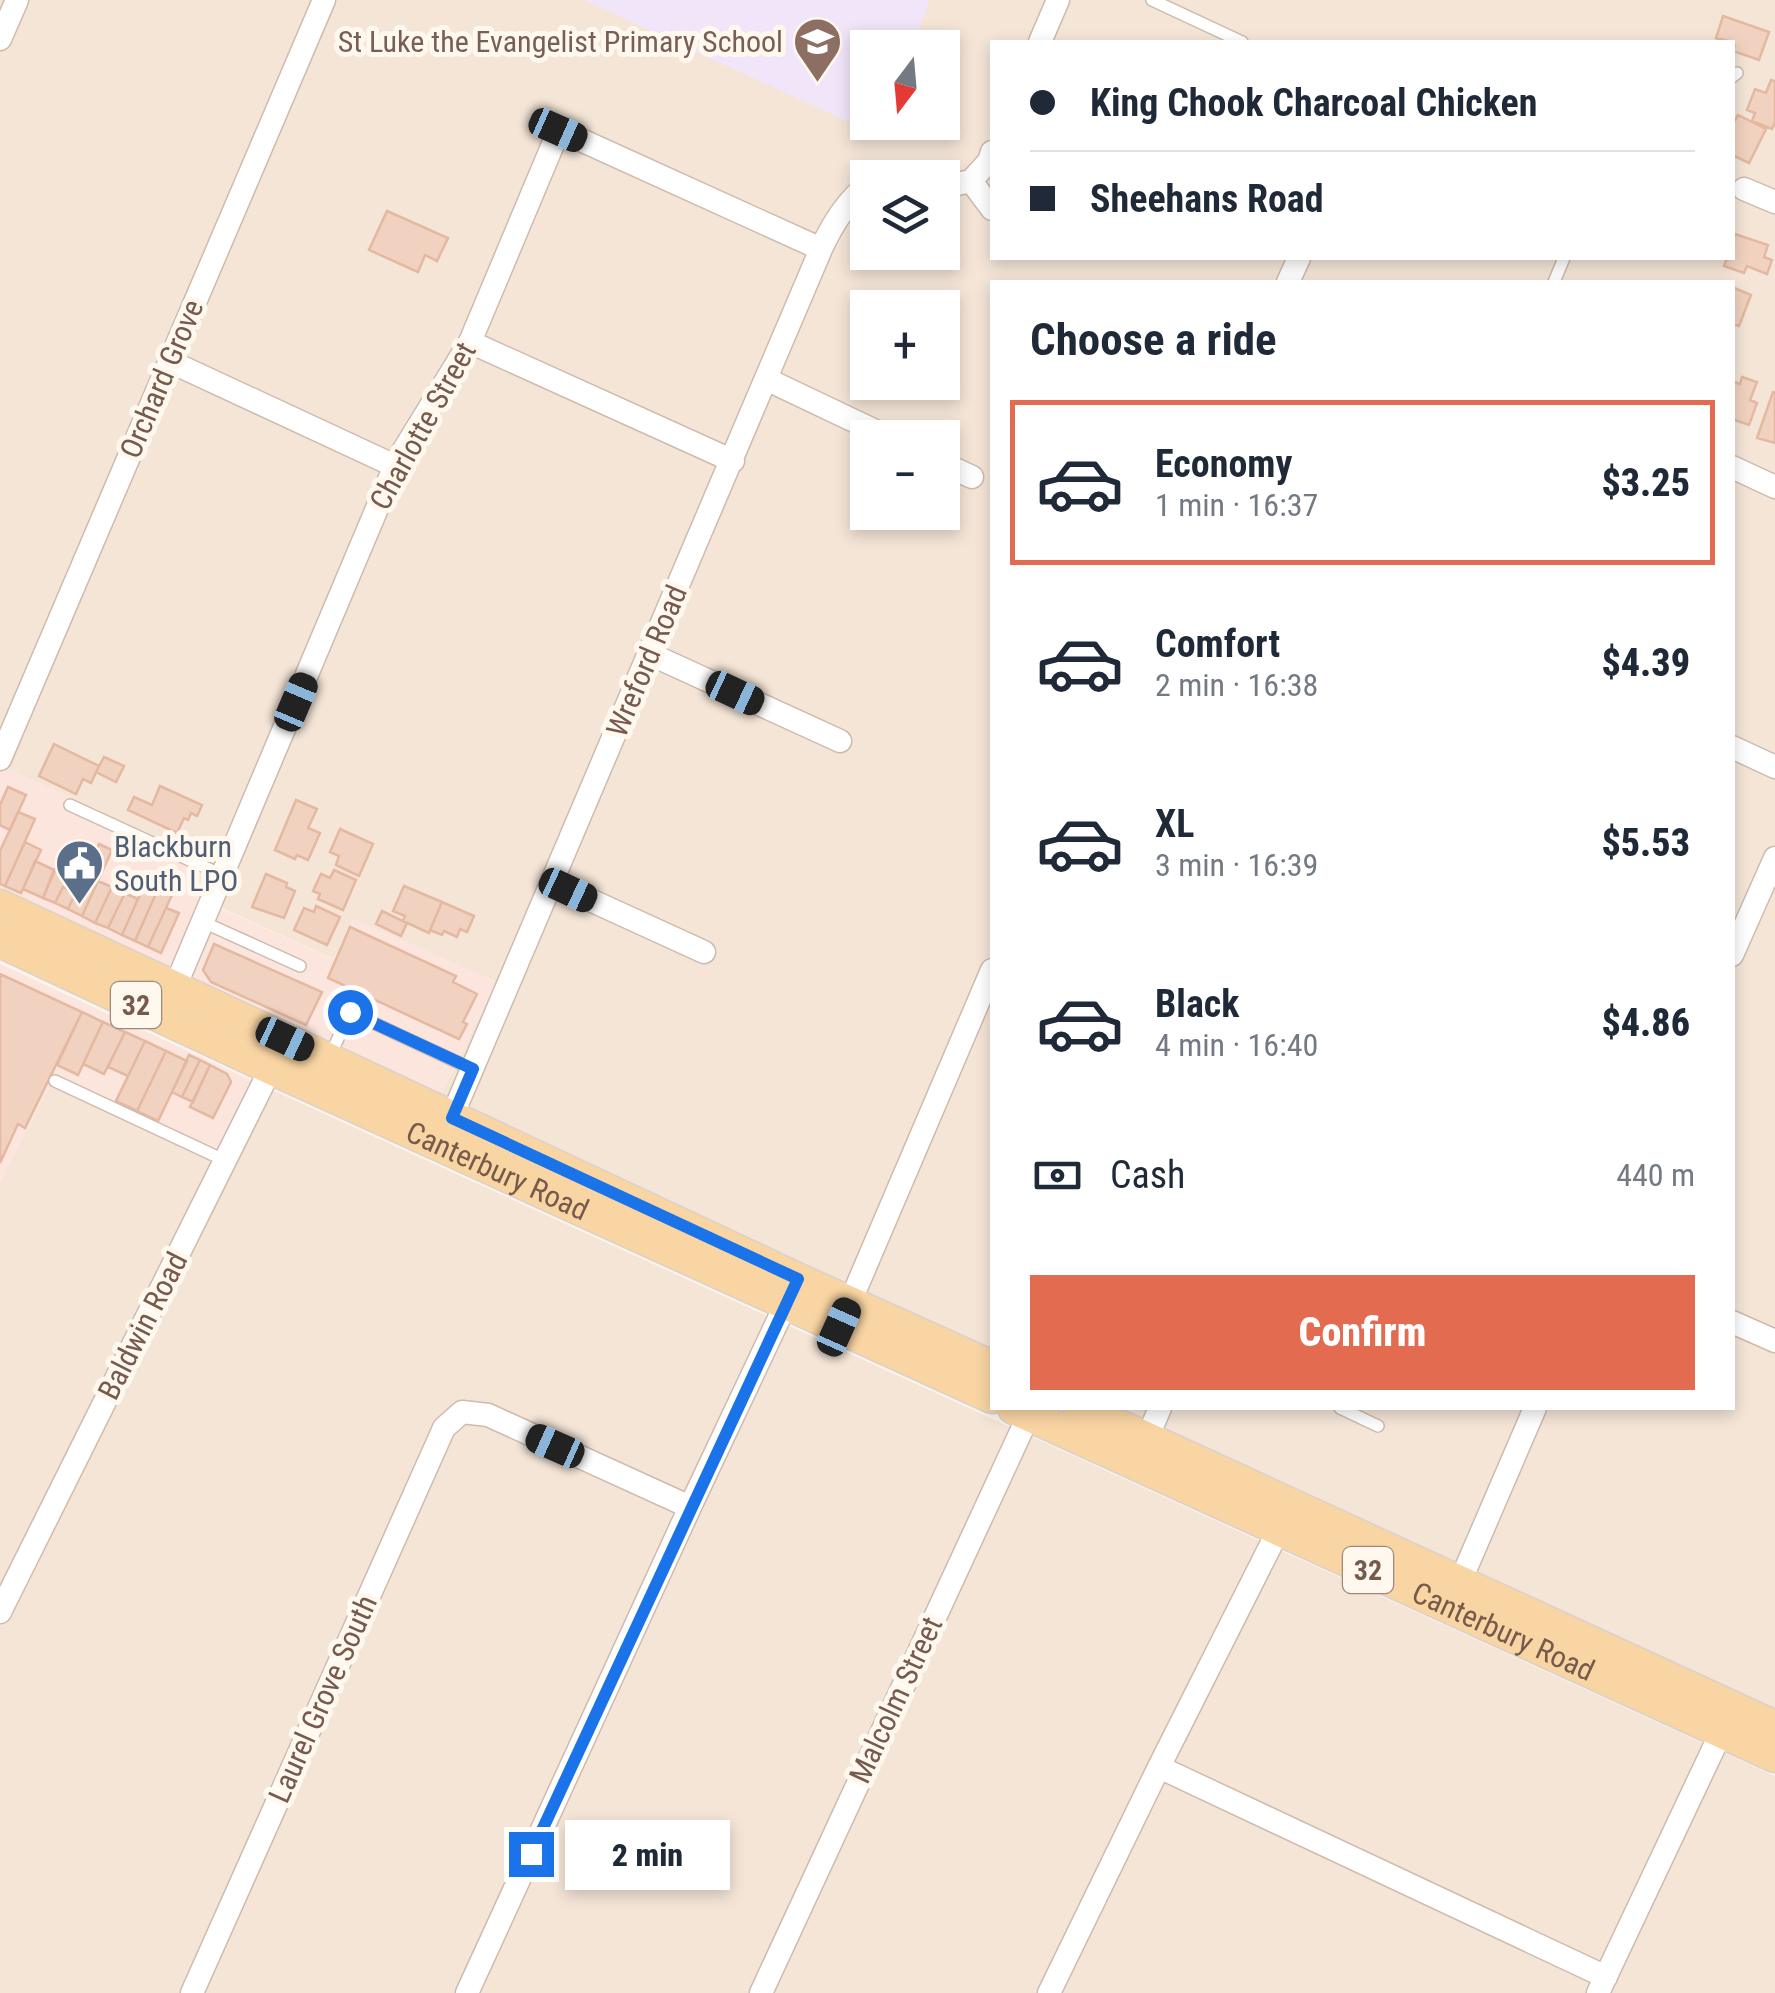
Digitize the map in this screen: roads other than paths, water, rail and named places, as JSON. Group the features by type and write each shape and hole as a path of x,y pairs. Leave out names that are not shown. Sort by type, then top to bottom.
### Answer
{"main road":[{"name":"Canterbury Road","path":"0,906 175,988 278,1054 329,1060 446,1131"},
{"name":"Canterbury Road","path":"0,942 278,1054 446,1131 844,1315 990,1397"},
{"name":"Canterbury Road","path":"844,1315 990,1366"},
{"name":"Canterbury Road","path":"1025,1410 1142,1451 1460,1582 1727,1720 1775,1756"},
{"name":"Canterbury Road","path":"1083,1410 1142,1451 1279,1529 1727,1720 1775,1726"}],"street":[{"path":"0,39 17,0"},
{"name":"Orchard Grove","path":"0,758 324,0"},
{"path":"1041,40 1058,0"},
{"name":"Charlotte Street","path":"175,988 395,466 470,342 558,130 821,249"},
{"path":"960,183 970,181 990,158"},
{"path":"970,181 990,206"},
{"path":"1738,187 1775,202"},
{"name":"Wreford Road","path":"446,1131 830,228 850,201"},
{"path":"470,342 733,460"},
{"path":"170,361 395,466"},
{"path":"766,379 852,420"},
{"path":"1735,469 1775,487"},
{"path":"960,471 972,477"},
{"path":"650,654 840,741"},
{"path":"1735,749 1775,767"},
{"path":"1735,948 1775,858"},
{"path":"553,883 704,952"},
{"path":"844,1315 990,975"},
{"name":"Baldwin Road","path":"0,1612 278,1054"},
{"path":"467,1993 792,1291"},
{"path":"1735,1323 1775,1342"},
{"name":"Malcolm Street","path":"761,1993 1025,1410"},
{"path":"1142,1451 1159,1410"},
{"path":"1460,1582 1534,1410"},
{"name":"Laurel Grove South","path":"192,1993 444,1428 462,1412 488,1415 690,1507"},
{"path":"1049,1993 1279,1529"},
{"path":"1159,1767 1602,1985 1727,1720"}],"lane":[{"path":"1152,0 1238,40"},
{"path":"70,805 222,876"},
{"path":"203,922 300,966"},
{"path":"329,1060 350,1012 473,1069"},
{"path":"55,1081 226,1161"},
{"path":"1344,1410 1378,1426"}],"place":[{"name":"St Luke the Evangelist Primary School","path":"818,84"},
{"name":"Blackburn South LPO","path":"79,906"}]}
